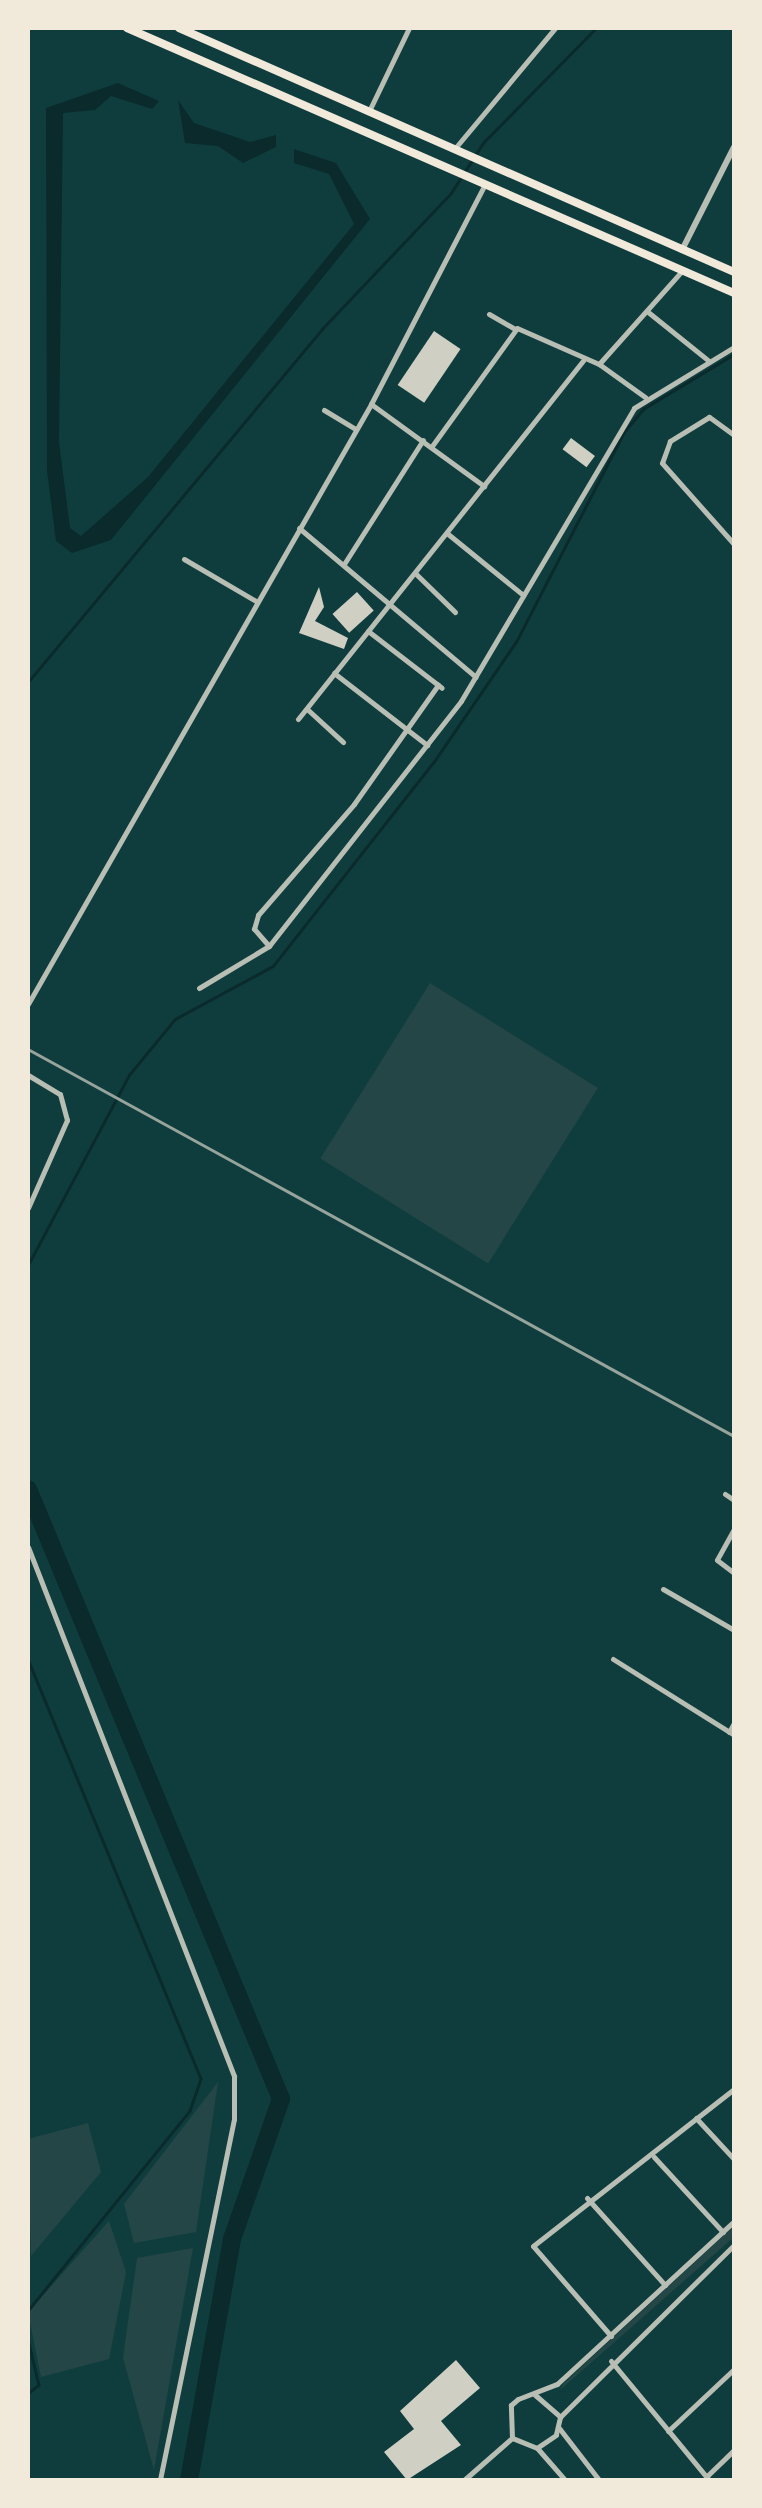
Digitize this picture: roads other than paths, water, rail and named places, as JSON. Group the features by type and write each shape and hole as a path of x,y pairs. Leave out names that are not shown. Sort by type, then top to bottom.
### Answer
{"highway":[{"path":"126,28 476,175 486,183 734,292"},
{"path":"180,28 734,272"}],"street":[{"path":"370,109 409,28"},
{"path":"456,147 555,28"},
{"path":"682,250 734,148"},
{"path":"28,1004 371,404 486,183"},
{"path":"599,364 683,269"},
{"path":"648,312 710,362"},
{"path":"489,314 583,362 599,364 646,398"},
{"path":"432,446 516,329"},
{"path":"199,988 269,946 428,746 477,678 523,595 646,398 734,347"},
{"path":"298,720 583,362"},
{"path":"371,404 484,486"},
{"path":"324,410 356,429"},
{"path":"734,435 714,416 670,442 662,463 734,544"},
{"path":"344,564 424,440"},
{"path":"298,528 477,678"},
{"path":"446,534 523,595"},
{"path":"184,559 256,601"},
{"path":"415,573 454,612"},
{"path":"269,946 254,929 258,915 440,686 368,631"},
{"path":"334,673 428,746"},
{"path":"308,708 343,742"},
{"path":"28,1075 60,1094 67,1120 28,1208"},
{"path":"725,1494 734,1500"},
{"path":"734,1530 717,1560 734,1573"},
{"path":"28,1547 234,2076 234,2118 160,2480"},
{"path":"663,1589 734,1630"},
{"path":"613,1659 732,1734 734,1723"},
{"path":"611,2336 531,2252 586,2197 653,2156 734,2089"},
{"path":"696,2118 734,2159"},
{"path":"653,2156 723,2232"},
{"path":"586,2197 665,2285"},
{"path":"464,2480 512,2438 512,2405 534,2394 611,2336 734,2221"},
{"path":"537,2448 559,2428 560,2417 611,2360 734,2244"},
{"path":"611,2360 708,2479 734,2450"},
{"path":"668,2431 734,2369"},
{"path":"534,2394 560,2417"},
{"path":"559,2428 600,2480"},
{"path":"512,2438 537,2448 565,2480"}],"waterway":[{"path":"28,682 322,329 451,193 483,143 596,28"},
{"path":"28,1265 129,1075 175,1019 273,966 433,763 516,642 624,432 643,409 734,354"},
{"path":"28,1489 281,2099 232,2239 189,2480"},
{"path":"28,1659 201,2079 190,2111 28,2311"},
{"path":"28,2339 39,2385 28,2394"}],"railway":[{"path":"28,1049 734,1436"}]}
